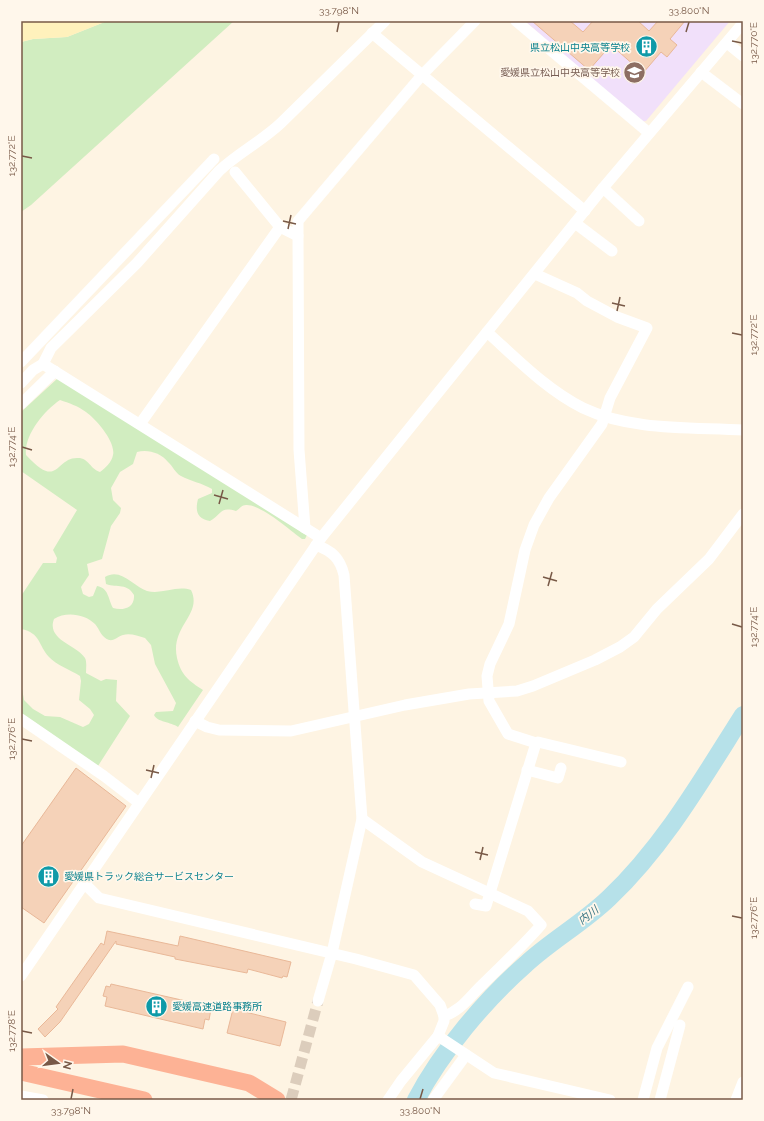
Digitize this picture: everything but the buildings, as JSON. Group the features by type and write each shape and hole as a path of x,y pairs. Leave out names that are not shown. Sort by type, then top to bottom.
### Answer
{"highway":[{"path":"21,1057 123,1054 249,1083 277,1100"},
{"path":"21,1072 144,1100"}],"street":[{"path":"21,383 34,370 43,364 51,348 137,263 229,161 269,134 384,21"},
{"path":"305,528 298,450 298,221 422,75 476,21"},
{"path":"516,21 649,133"},
{"path":"21,976 318,541 487,332 536,274 603,188 743,23"},
{"path":"372,33 585,211"},
{"path":"726,43 743,56"},
{"path":"702,72 743,104"},
{"path":"21,362 214,159"},
{"path":"235,172 280,227 298,236"},
{"path":"603,188 639,221"},
{"path":"575,223 612,251"},
{"path":"140,424 280,227"},
{"path":"536,274 577,293 587,302 618,317 647,328 610,398 605,416 598,430 549,498 534,525 525,550 509,624 490,664 487,676 489,701 508,734 536,743 538,742 621,762"},
{"path":"487,332 558,393 583,408 605,416 651,425 743,430"},
{"path":"43,364 305,528 339,560 344,575 362,819 332,953 318,1001"},
{"path":"21,404 55,371"},
{"path":"195,721 206,727 219,730 282,732 427,700 488,692 517,692 548,680 620,647 634,637 658,609 709,559 743,514"},
{"path":"21,719 104,776 139,803"},
{"path":"475,904 486,906 488,893 536,743"},
{"path":"528,770 558,778 561,768"},
{"path":"362,819 422,862 528,911 541,925 519,950 464,1004 454,1012 444,1016"},
{"path":"85,884 99,898 332,953 414,975 440,1005 444,1016 440,1037 401,1081 388,1100"},
{"path":"643,1100 657,1048 688,987"},
{"path":"660,1100 680,1025"},
{"path":"440,1037 494,1073 610,1100"},
{"path":"433,1100 464,1054"},
{"path":"736,1100 743,1082"},
{"path":"21,1096 43,1100"}],"shaded area":[{"name":"愛媛県立松山中央高等学校","path":"525,21 730,21 646,121 640,122"}],"green space":[{"path":"107,21 234,21 31,205 21,212 21,42 33,39 67,37"},
{"path":"58,378 307,535 305,539 302,539 267,513 252,506 246,505 242,506 236,511 227,509 224,510 210,521 206,520 198,514 198,499 212,493 212,489 179,475 162,456 158,454 150,451 137,452 133,464 120,472 111,488 113,500 121,508 120,513 111,526 102,559 87,564 89,575 81,587 83,594 89,597 93,596 97,586 101,587 108,594 113,608 117,609 128,608 133,603 134,595 125,587 106,584 105,577 111,575 116,574 122,576 147,591 158,592 180,589 191,590 194,599 193,607 178,637 176,647 177,658 186,677 203,690 178,727 161,721 154,715 156,712 173,711 176,703 155,664 151,645 145,638 126,634 113,640 109,640 102,635 95,624 81,616 70,614 54,619 54,632 64,642 81,653 85,658 86,673 101,681 106,679 117,680 116,701 130,716 98,766 21,713 21,683 24,700 33,709 45,716 60,717 83,727 89,724 94,715 90,709 79,700 81,681 80,676 52,660 45,653 36,636 21,629 21,596 43,563 56,563 57,558 53,550 77,510 21,471 21,412","holes":["60,400 80,408 90,415 100,425 108,438 113,450 113,455 110,462 100,472 94,469 82,458 71,459 51,472 45,471 26,455 28,440 36,424 48,410"]}],"sand":[{"path":"21,21 107,21 67,37 33,39 21,42"}],"waterway":[{"name":"内川","path":"416,1100 426,1082 451,1045 495,994 536,955 609,898 648,856 682,811 743,715"}],"tunnel":[{"path":"291,1100 318,1001"}],"place":[{"name":"県立松山中央高等学校","path":"646,47"},
{"name":"愛媛県立松山中央高等学校","path":"635,72"},
{"name":"愛媛県トラック総合サービスセンター","path":"49,876"},
{"name":"愛媛高速道路事務所","path":"156,1006"}]}
